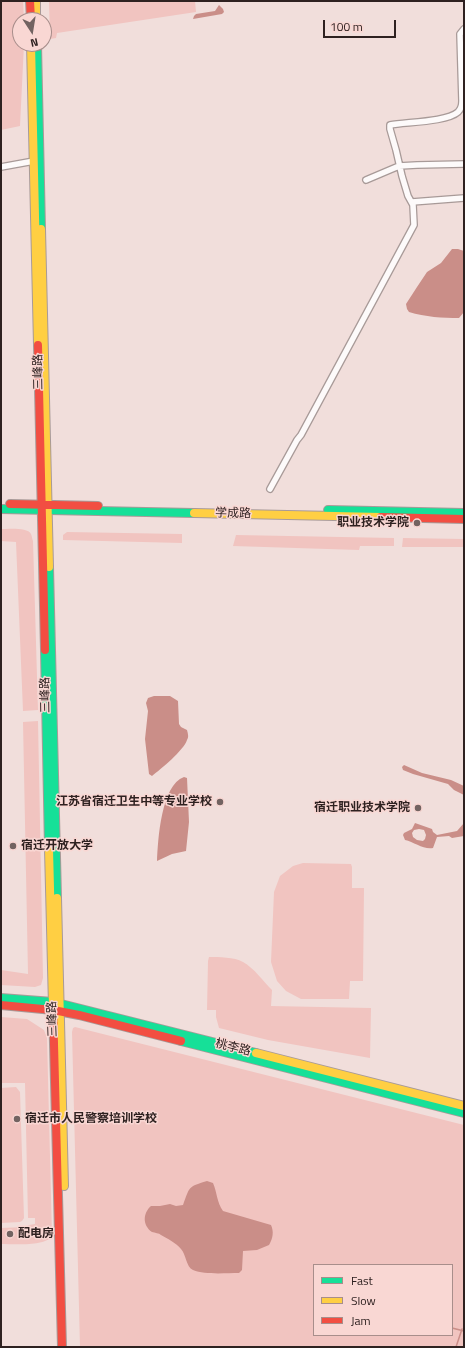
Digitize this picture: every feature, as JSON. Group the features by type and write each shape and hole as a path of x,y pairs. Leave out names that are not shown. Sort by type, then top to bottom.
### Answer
{"main road":[{"path":"30,1 31,12"},
{"path":"36,1 36,12"},
{"name":"三峰路","path":"31,52 45,507"},
{"name":"三峰路","path":"37,52 45,507 67,1347"},
{"name":"学成路","path":"1,504 45,507 464,519"},
{"name":"学成路","path":"1,509 45,507 464,513"},
{"name":"桃李路","path":"1,998 57,1006 464,1106"},
{"name":"桃李路","path":"1,1005 57,1006 464,1112"},
{"name":"三峰路","path":"57,1006 62,1347"}],"street":[{"path":"270,489 301,435 412,230 414,219 412,202 408,196 399,166 390,125 442,118 453,115 460,109 462,101 460,34 464,29"},
{"path":"1,167 34,162"},
{"path":"366,180 399,166 464,164"},
{"path":"412,202 464,198"}],"shaded area":[{"path":"1,1 23,1 24,12 12,12 12,52 24,52 20,126 1,130"},
{"path":"49,1 195,1 196,12 57,33 56,38 52,39 52,12 49,12"},
{"path":"219,5 224,12 222,14 193,19 196,14 215,11"},
{"path":"452,249 464,251 464,312 459,318 447,318 409,312 406,304 427,272 441,263"},
{"path":"1,529 26,530 31,534 33,541 38,710 23,711 16,542 1,541"},
{"path":"67,532 182,534 182,543 63,540 63,535"},
{"path":"236,535 394,538 394,546 360,546 359,550 233,546"},
{"path":"403,538 464,539 464,547 402,547"},
{"path":"154,696 170,696 178,701 179,724 187,730 188,739 182,749 152,776 149,774 145,739 148,711 146,703 148,698"},
{"path":"38,721 43,978 41,985 35,987 1,985 1,970 28,974 23,722"},
{"path":"404,765 422,773 451,780 464,786 464,795 454,790 448,784 403,770 402,767"},
{"path":"184,777 187,778 189,822 186,851 172,854 157,861 158,840 162,814 170,791 176,782"},
{"path":"415,823 432,829 437,835 457,831 464,823 464,836 452,838 449,836 437,837 433,848 426,848 405,840 403,835 404,833 412,829","holes":["414,830 424,830 426,835 423,841 417,840 413,837 412,833"]},
{"path":"303,863 351,864 352,888 364,888 363,981 350,981 349,999 301,999 286,991 277,981 271,962 274,892 280,876 293,866"},
{"path":"209,957 222,957 239,960 255,971 272,990 271,1006 371,1008 370,1058 268,1040 219,1028 216,1010 207,1010"},
{"path":"1,1017 27,1019 44,1030 47,1038 52,1236 43,1242 1,1244 1,1228 26,1227 35,1224 35,1218 28,1218 25,1083 1,1083"},
{"path":"75,1027 464,1125 464,1347 80,1347 73,1028"},
{"path":"16,1087 20,1092 24,1218 20,1222 1,1223 1,1088"},
{"path":"207,1181 213,1183 219,1205 223,1211 271,1225 273,1230 273,1235 269,1245 257,1250 243,1251 242,1270 239,1273 209,1273 193,1270 189,1266 183,1251 179,1247 160,1234 152,1232 146,1226 145,1215 151,1206 170,1204 176,1206 183,1205 192,1186"}],"waterway":[{"path":"453,1328 464,1331"},
{"path":"456,1347 462,1329"}],"traffic: fast":[{"path":"37,52 41,229"},
{"path":"1,509 194,513"},
{"path":"328,510 464,513"},
{"path":"49,567 57,898"},
{"path":"45,650 49,849"},
{"path":"1,998 53,1002 256,1053"},
{"path":"181,1041 464,1113"}],"traffic: slow":[{"path":"36,1 36,12"},
{"path":"31,52 38,345"},
{"path":"41,229 49,567"},
{"path":"194,513 381,517"},
{"path":"49,849 53,1006"},
{"path":"57,898 64,1186"},
{"path":"256,1053 464,1106"}],"traffic: jam":[{"path":"30,1 31,12"},
{"path":"38,345 45,650"},
{"path":"10,504 98,506"},
{"path":"381,517 464,519"},
{"path":"1,1005 53,1010 79,1015 181,1041"},
{"path":"53,1006 62,1347"}],"place":[{"name":"职业技术学院","path":"417,523"},
{"name":"江苏省宿迁卫生中等专业学校","path":"220,802"},
{"name":"宿迁职业技术学院","path":"418,808"},
{"name":"宿迁开放大学","path":"13,846"},
{"name":"宿迁市人民警察培训学校","path":"17,1119"},
{"name":"配电房","path":"10,1234"}]}
